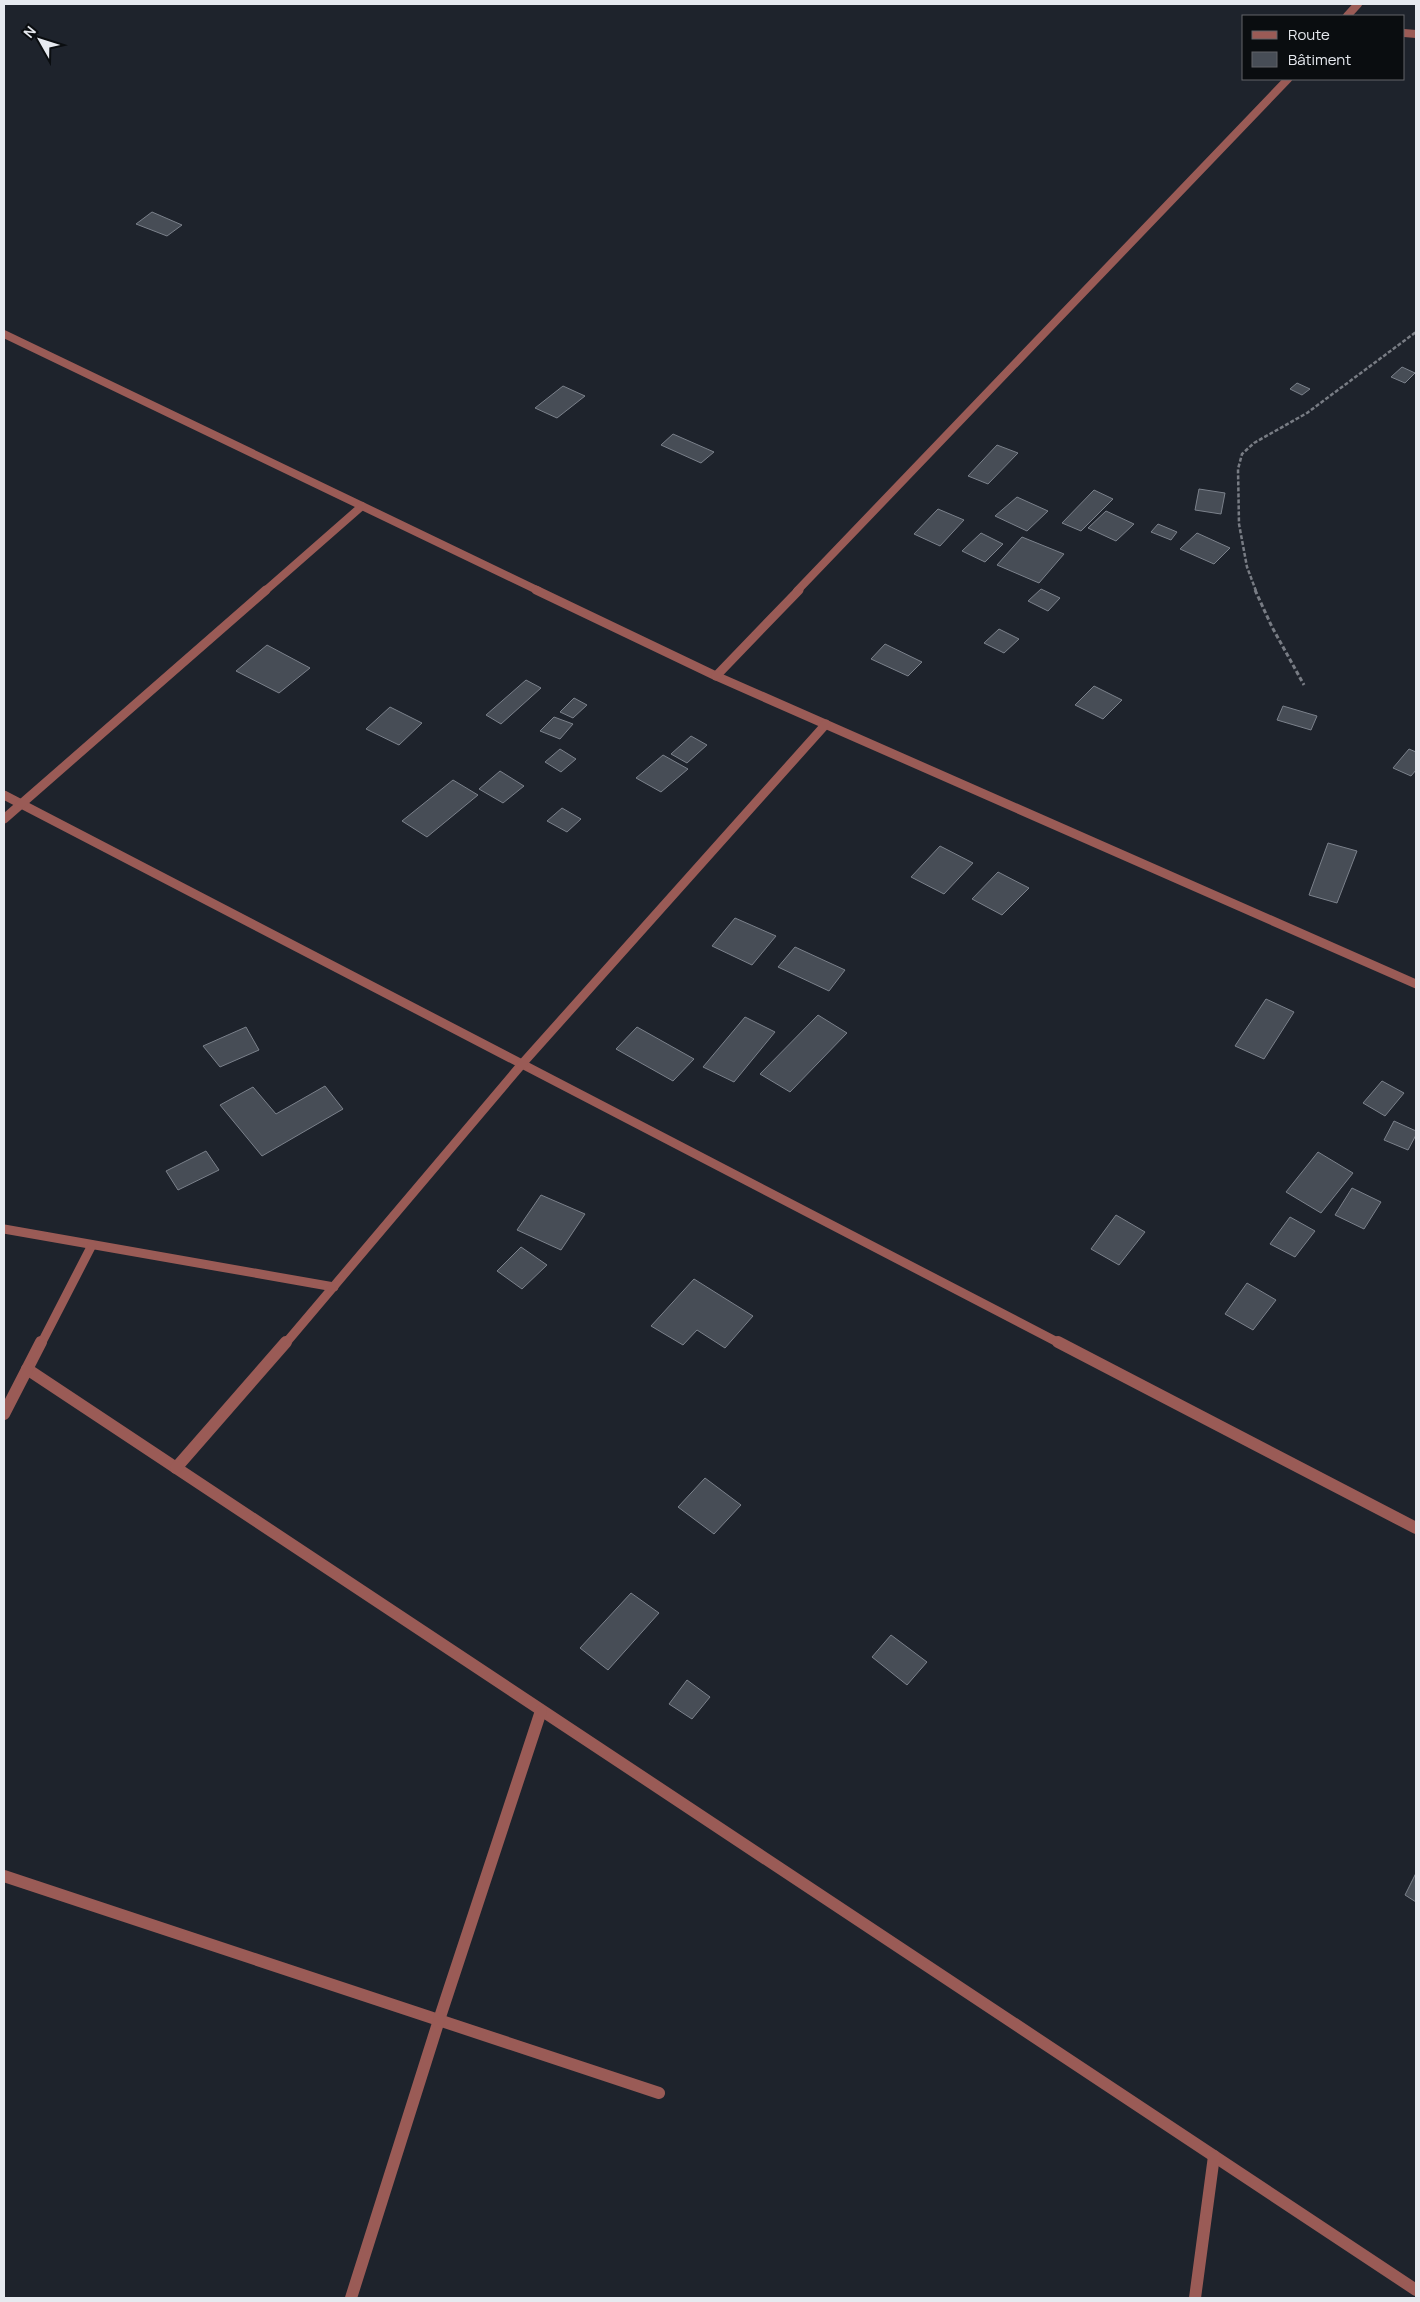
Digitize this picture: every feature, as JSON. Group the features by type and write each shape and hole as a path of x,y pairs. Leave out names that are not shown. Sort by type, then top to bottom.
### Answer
{"street":[{"path":"1348,15 1358,4"},
{"path":"716,676 1287,80"},
{"path":"4,334 716,676 1416,984"},
{"path":"4,819 362,506"},
{"path":"176,1468 334,1287 522,1064 826,724"},
{"path":"4,795 1416,1528"},
{"path":"4,1230 334,1287"},
{"path":"4,1414 92,1245"},
{"path":"27,1369 1416,2290"},
{"path":"351,2298 439,2020 541,1711"},
{"path":"4,1876 659,2093"},
{"path":"1194,2298 1214,2156"}],"path":[{"path":"1304,685 1273,629 1250,578 1239,524 1238,462 1245,450 1291,424 1345,386 1388,350 1416,332"}],"building":[{"path":"152,212 182,225 167,236 136,224"},
{"path":"1402,367 1415,373 1405,383 1391,377"},
{"path":"1297,383 1310,389 1302,395 1290,389"},
{"path":"563,386 585,396 557,418 535,408"},
{"path":"673,434 714,452 701,463 661,445"},
{"path":"997,445 1018,453 988,484 968,476"},
{"path":"1199,489 1225,493 1221,514 1195,510"},
{"path":"1094,490 1113,499 1081,531 1062,523"},
{"path":"1017,497 1048,511 1027,531 995,516"},
{"path":"938,509 964,520 940,546 914,534"},
{"path":"1106,511 1134,524 1116,541 1088,528"},
{"path":"1158,524 1177,532 1171,540 1151,532"},
{"path":"981,533 1003,544 985,562 962,551"},
{"path":"1197,533 1230,548 1214,564 1180,549"},
{"path":"1022,537 1064,554 1039,583 997,565"},
{"path":"1041,589 1060,598 1048,611 1028,601"},
{"path":"999,629 1019,639 1004,653 984,643"},
{"path":"885,644 922,662 908,676 871,659"},
{"path":"267,645 310,668 279,693 236,671"},
{"path":"526,680 541,688 501,724 486,715"},
{"path":"1094,686 1122,700 1103,719 1075,705"},
{"path":"574,698 587,705 573,718 560,712"},
{"path":"1283,706 1317,716 1311,730 1277,720"},
{"path":"390,707 422,723 399,745 366,729"},
{"path":"554,717 573,724 560,739 540,731"},
{"path":"691,736 707,745 687,763 671,754"},
{"path":"560,749 576,759 561,772 545,762"},
{"path":"1409,749 1416,752 1416,770 1411,776 1393,768"},
{"path":"663,755 688,769 661,792 636,778"},
{"path":"500,771 524,786 503,803 479,789"},
{"path":"453,780 478,795 427,837 402,821"},
{"path":"562,808 581,819 567,832 547,821"},
{"path":"1328,843 1357,851 1337,903 1309,895"},
{"path":"940,846 973,863 944,894 911,877"},
{"path":"998,872 1029,888 1002,915 972,899"},
{"path":"735,918 776,936 752,965 712,946"},
{"path":"795,947 845,970 829,991 778,967"},
{"path":"1266,999 1294,1012 1264,1059 1235,1046"},
{"path":"818,1015 847,1033 790,1092 760,1074"},
{"path":"745,1017 775,1032 734,1082 703,1067"},
{"path":"246,1027 259,1050 220,1067 203,1046"},
{"path":"637,1027 694,1059 673,1081 616,1049"},
{"path":"1382,1081 1404,1093 1385,1116 1363,1103"},
{"path":"325,1086 343,1109 262,1156 220,1105 253,1087 276,1114"},
{"path":"1394,1121 1416,1131 1416,1135 1408,1150 1384,1140"},
{"path":"206,1151 219,1170 178,1190 166,1171"},
{"path":"1318,1152 1353,1173 1321,1213 1286,1192"},
{"path":"1352,1188 1381,1202 1364,1229 1335,1215"},
{"path":"541,1195 585,1214 561,1250 517,1230"},
{"path":"1116,1215 1145,1232 1119,1265 1091,1249"},
{"path":"1290,1217 1315,1231 1295,1257 1270,1244"},
{"path":"521,1247 547,1265 522,1289 497,1271"},
{"path":"694,1279 753,1316 725,1348 697,1330 683,1345 651,1326"},
{"path":"1247,1283 1276,1300 1253,1330 1225,1314"},
{"path":"705,1478 741,1505 714,1534 678,1507"},
{"path":"631,1593 659,1613 608,1670 580,1648"},
{"path":"891,1635 927,1662 907,1685 872,1657"},
{"path":"687,1680 710,1697 692,1719 669,1704"},
{"path":"1416,1873 1416,1902 1405,1895"}]}
